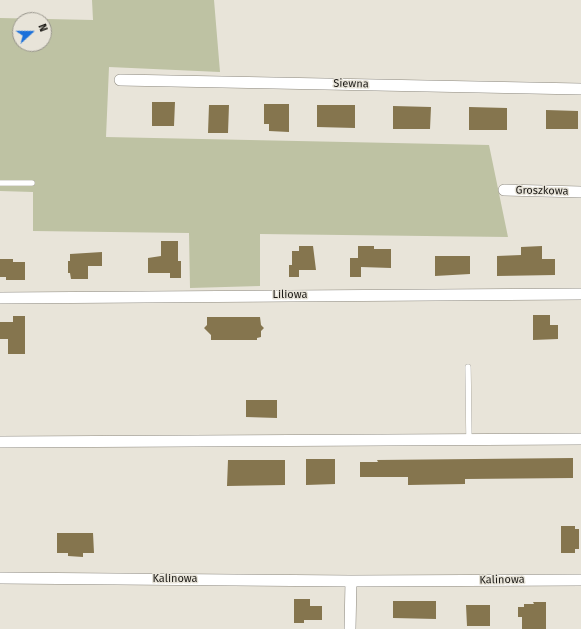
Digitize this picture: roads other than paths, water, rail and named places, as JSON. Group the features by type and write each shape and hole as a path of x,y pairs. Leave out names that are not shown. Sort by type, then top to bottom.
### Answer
{"street":[{"name":"Siewna","path":"120,80 581,89"},
{"name":"Groszkowa","path":"504,190 581,192"},
{"name":"Liliowa","path":"0,298 581,294"},
{"path":"0,442 580,439"},
{"name":"Kalinowa","path":"0,578 350,581 581,580"},
{"path":"350,581 350,629"}],"lane":[{"path":"0,183 32,183"},
{"path":"468,367 469,440"}]}
